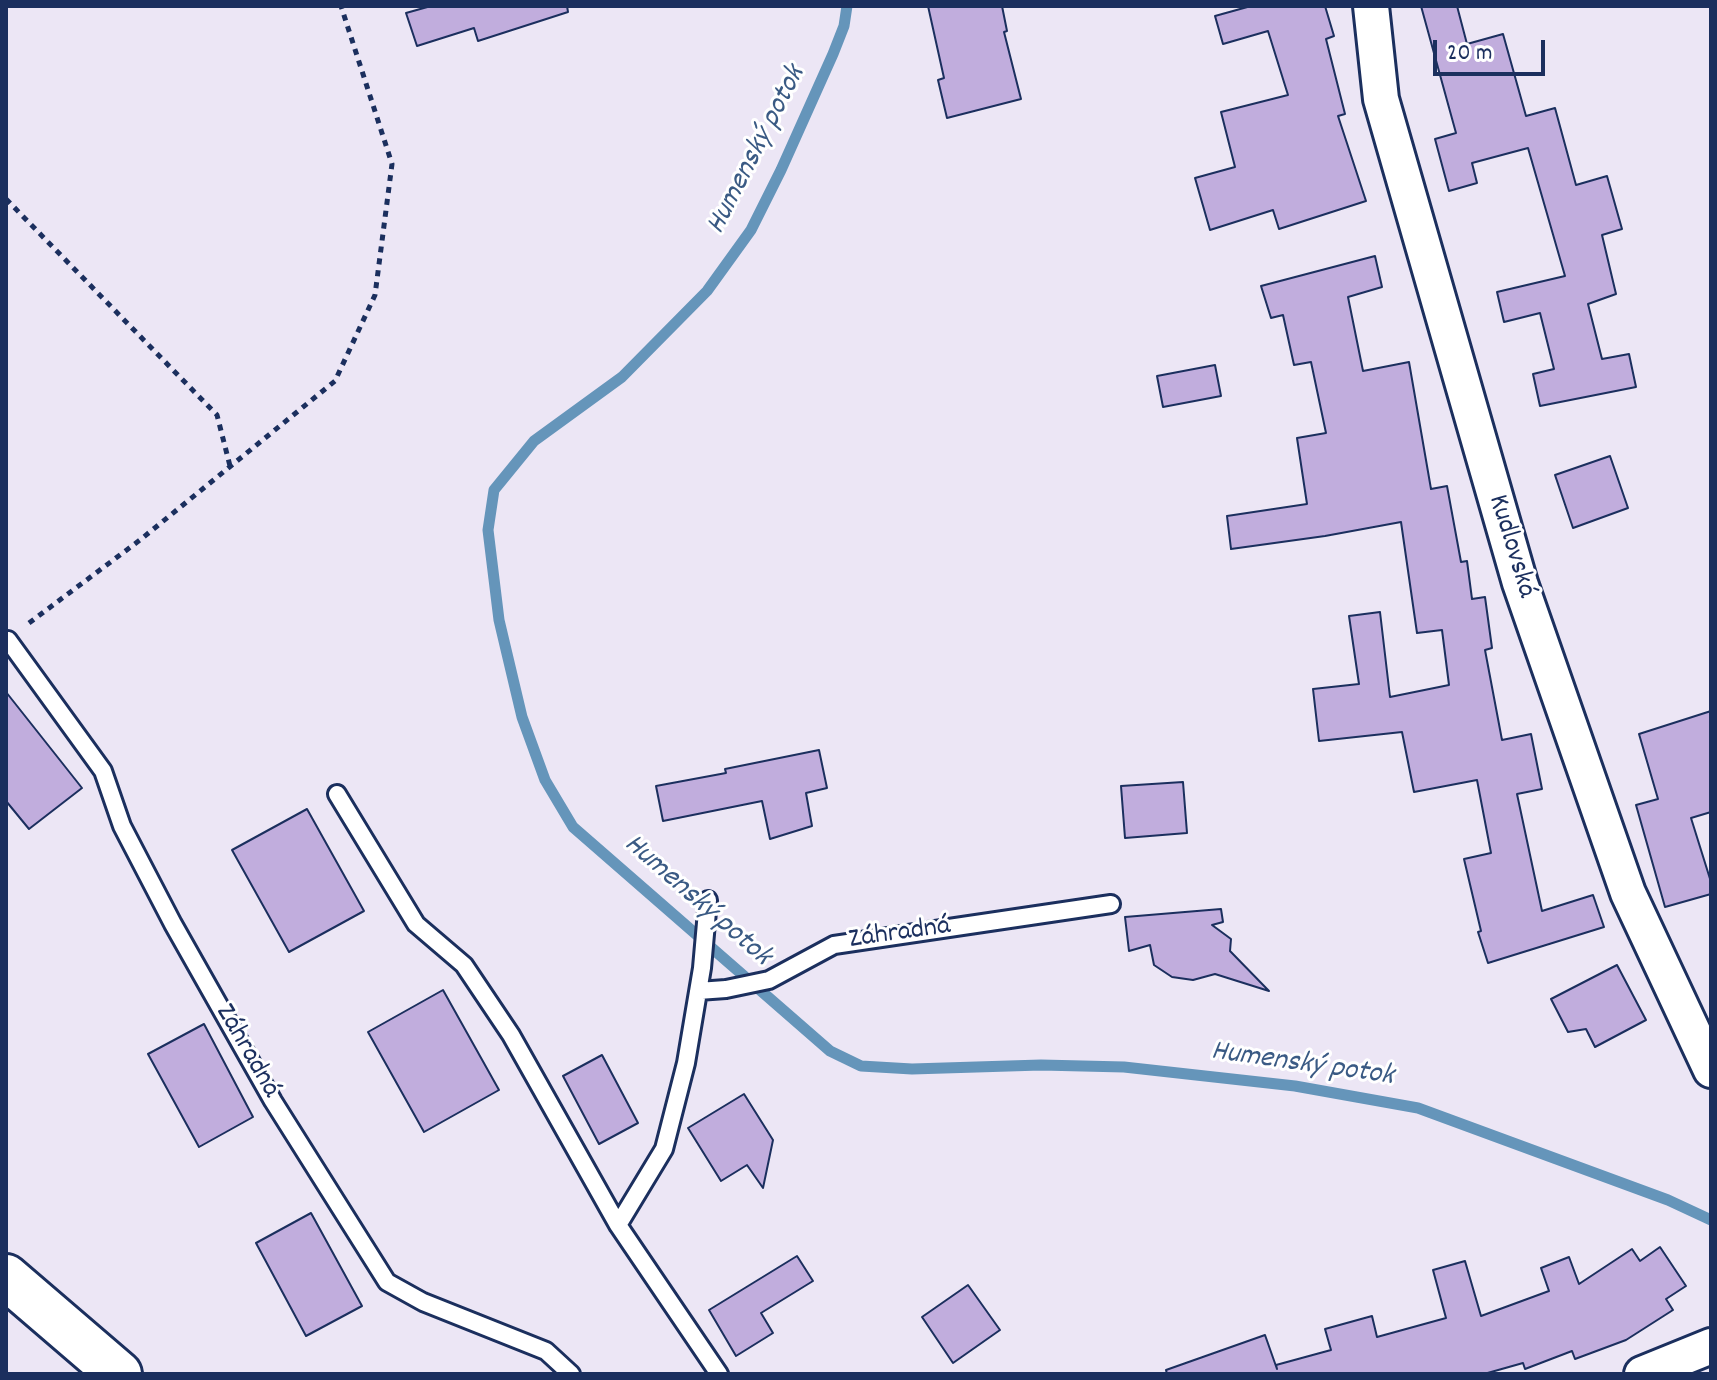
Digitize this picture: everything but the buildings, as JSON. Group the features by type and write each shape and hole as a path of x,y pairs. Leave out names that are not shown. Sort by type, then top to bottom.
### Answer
{"street":[{"name":"Kudlovská","path":"1371,6 1381,99 1520,583 1628,893 1711,1070"},
{"path":"6,1277 119,1374"},
{"path":"1642,1374 1711,1346"}],"lane":[{"name":"Záhradná","path":"8,640 103,771 122,826 173,924 273,1101 387,1282 423,1302 546,1351 571,1374"},
{"path":"337,794 416,924 464,965 511,1035 618,1225 719,1374"},
{"name":"Záhradná","path":"698,991 769,980 834,945 1111,904"},
{"path":"618,1225 664,1149 686,1063 702,968 708,906"}],"path":[{"path":"8,640 140,540 335,381 375,295 392,164 341,6"},
{"path":"6,199 217,415 230,466"}],"waterway":[{"name":"Humenský potok","path":"847,6 844,26 833,54 781,170 751,230 707,291 622,377 534,441 494,490 488,530 499,620 522,717 545,780 573,827 830,1051 861,1066 912,1069 1041,1065 1124,1067 1295,1086 1418,1108 1668,1200 1711,1220"}]}
